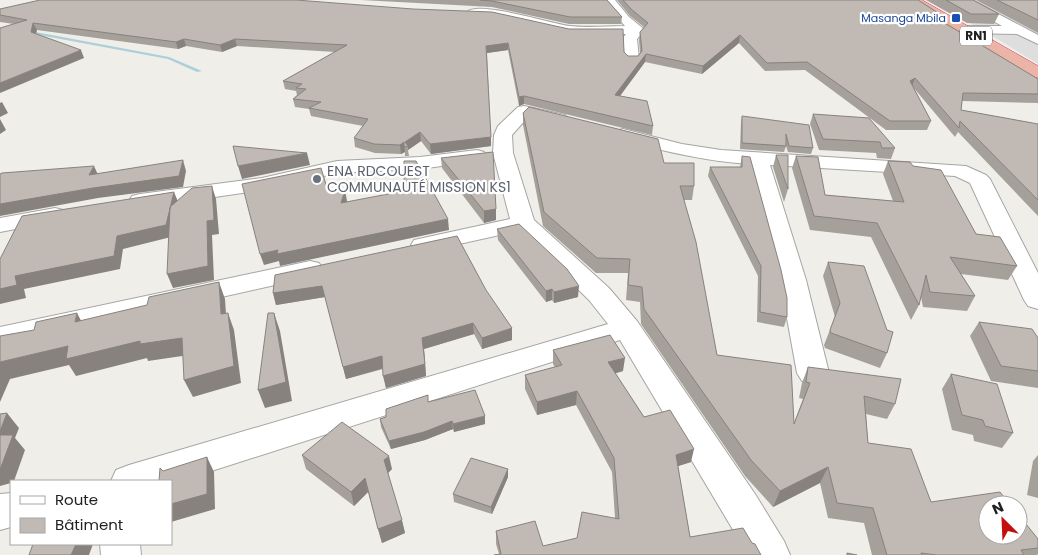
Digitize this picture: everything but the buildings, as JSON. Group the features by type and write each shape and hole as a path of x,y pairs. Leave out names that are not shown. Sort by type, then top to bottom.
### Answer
{"highway":[{"name":"RN1","path":"913,0 1038,73"}],"street":[{"path":"609,0 625,20 638,30"},
{"path":"963,0 1038,40"},
{"path":"462,12 512,16 569,30 638,30"},
{"path":"632,59 630,38 638,30"},
{"path":"967,30 1038,30"},
{"path":"770,555 741,506 627,328 600,294 524,223 503,154 503,135 524,111 682,150 721,156 959,170 973,175 978,179 1038,300"},
{"path":"117,204 262,184 337,167 420,163 503,154"},
{"path":"758,159 793,280 813,373"},
{"path":"0,225 78,211"},
{"path":"398,250 524,223"},
{"path":"0,337 330,265"},
{"path":"132,480 627,328"}],"shaded area":[{"path":"926,0 1038,0 1038,64 983,30"}],"waterway":[{"path":"25,31 169,58 199,71"}],"place":[{"name":"Masanga Mbila","path":"956,18"},
{"name":"ENA RDCOUEST COMMUNAUTÉ MISSION KS1","path":"317,179"}]}
